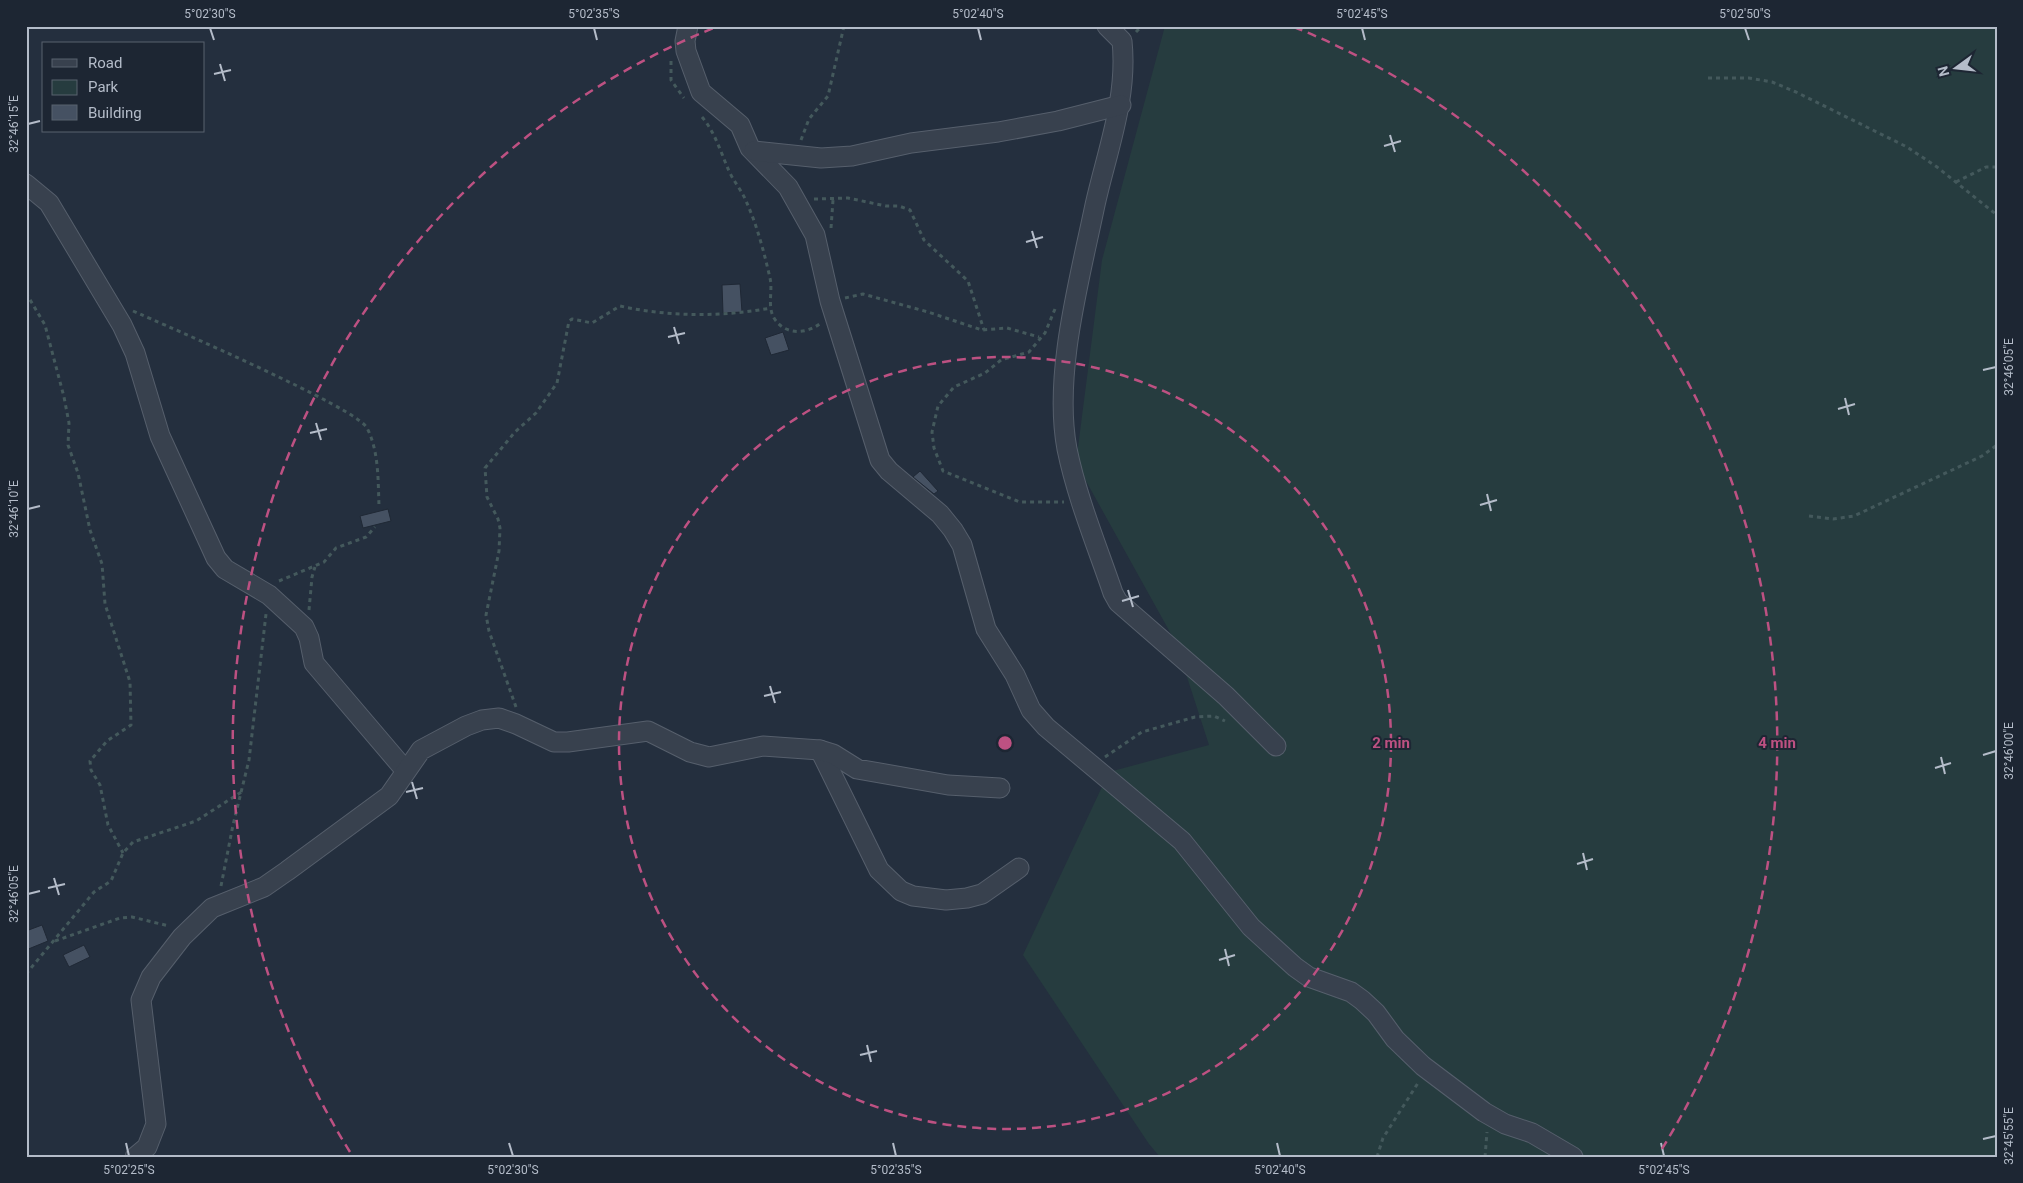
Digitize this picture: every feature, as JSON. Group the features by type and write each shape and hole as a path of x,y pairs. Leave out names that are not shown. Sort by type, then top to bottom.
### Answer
{"street":[{"path":"688,26 685,40 686,51 701,92 740,125 750,148 788,187 816,235 832,306 880,460 889,471 940,514 953,530 962,545 986,629 1015,675 1032,710 1059,738 1182,841 1251,927 1276,951 1309,977 1351,992 1362,1000 1376,1013 1395,1039 1423,1066 1490,1116 1505,1124 1532,1133 1573,1157"},
{"path":"1107,26 1122,41 1121,105 1099,189 1080,278 1064,384 1067,448 1082,502 1113,594 1118,602 1226,696 1276,746"},
{"path":"754,151 821,158 852,156 911,143 1049,122 1121,105"},
{"path":"26,184 49,203 122,325 135,353 160,436 216,558 225,569 264,593 304,626 309,638 314,663 405,770"},
{"path":"135,1157 147,1147 153,1137 156,1124 142,994 151,976 197,922 212,908 264,887 286,872 389,796 397,786 405,770 421,750 482,720 499,718 554,742 568,742 648,731 690,752 708,757 763,746 820,750 832,754 857,769 948,785 1000,788"},
{"path":"820,750 879,870 901,891 913,896 946,900 967,898 982,894 1020,868"}],"path":[{"path":"786,155 802,139 810,119 828,96 844,26"},
{"path":"672,56 671,80 685,99"},
{"path":"1708,78 1749,78 1772,82 1796,92 1908,147 1997,214"},
{"path":"698,113 713,132 733,181 749,208 773,288 771,308 775,320 781,326 801,333 813,329 832,306 863,294 984,330 1007,328 1040,337"},
{"path":"1956,182 1986,167 1997,167"},
{"path":"796,199 848,198 886,206 899,206 910,210 924,240 968,281 984,330"},
{"path":"26,293 43,319 49,340 69,423 68,445 78,474 90,530 102,564 106,611 130,682 131,725 108,741 90,761 91,770 100,785 108,826 123,853"},
{"path":"106,298 330,402 364,422 368,429 378,469 379,506"},
{"path":"524,728 489,631 486,615 498,551 500,528 488,497 485,468 515,432 536,413 557,384 569,321 592,323 620,306 658,314 733,313 771,308"},
{"path":"1055,308 1048,326 1026,354 996,363 984,373 947,392 934,414 934,448 943,471 959,480 1020,502 1082,502"},
{"path":"1809,516 1833,518 1854,516 1982,456 1997,445"},
{"path":"219,904 225,861 249,760 264,593 290,576 316,567 328,560 336,548 366,537 375,527"},
{"path":"309,638 309,599 316,567"},
{"path":"1094,766 1115,748 1142,732 1195,718 1214,716 1228,722"},
{"path":"26,974 94,892 111,881 123,853 138,840 196,821 243,791"},
{"path":"54,941 120,918 132,918 167,926 197,922"},
{"path":"26,967 32,968"},
{"path":"1377,1157 1382,1138 1416,1088 1423,1066"},
{"path":"1485,1157 1490,1116"}],"green space":[{"path":"1165,26 1997,26 1997,1157 1160,1157 1149,1144 1023,955 1109,772 1209,745 1176,643 1076,463 1102,260"}],"building":[{"path":"740,284 742,312 723,313 722,285"},
{"path":"783,332 789,350 771,355 765,338"},
{"path":"920,471 938,491 934,494 913,477"},
{"path":"388,509 391,521 363,528 360,516"},
{"path":"42,925 48,941 26,950 26,931"},
{"path":"84,945 90,957 69,967 63,955"}]}
